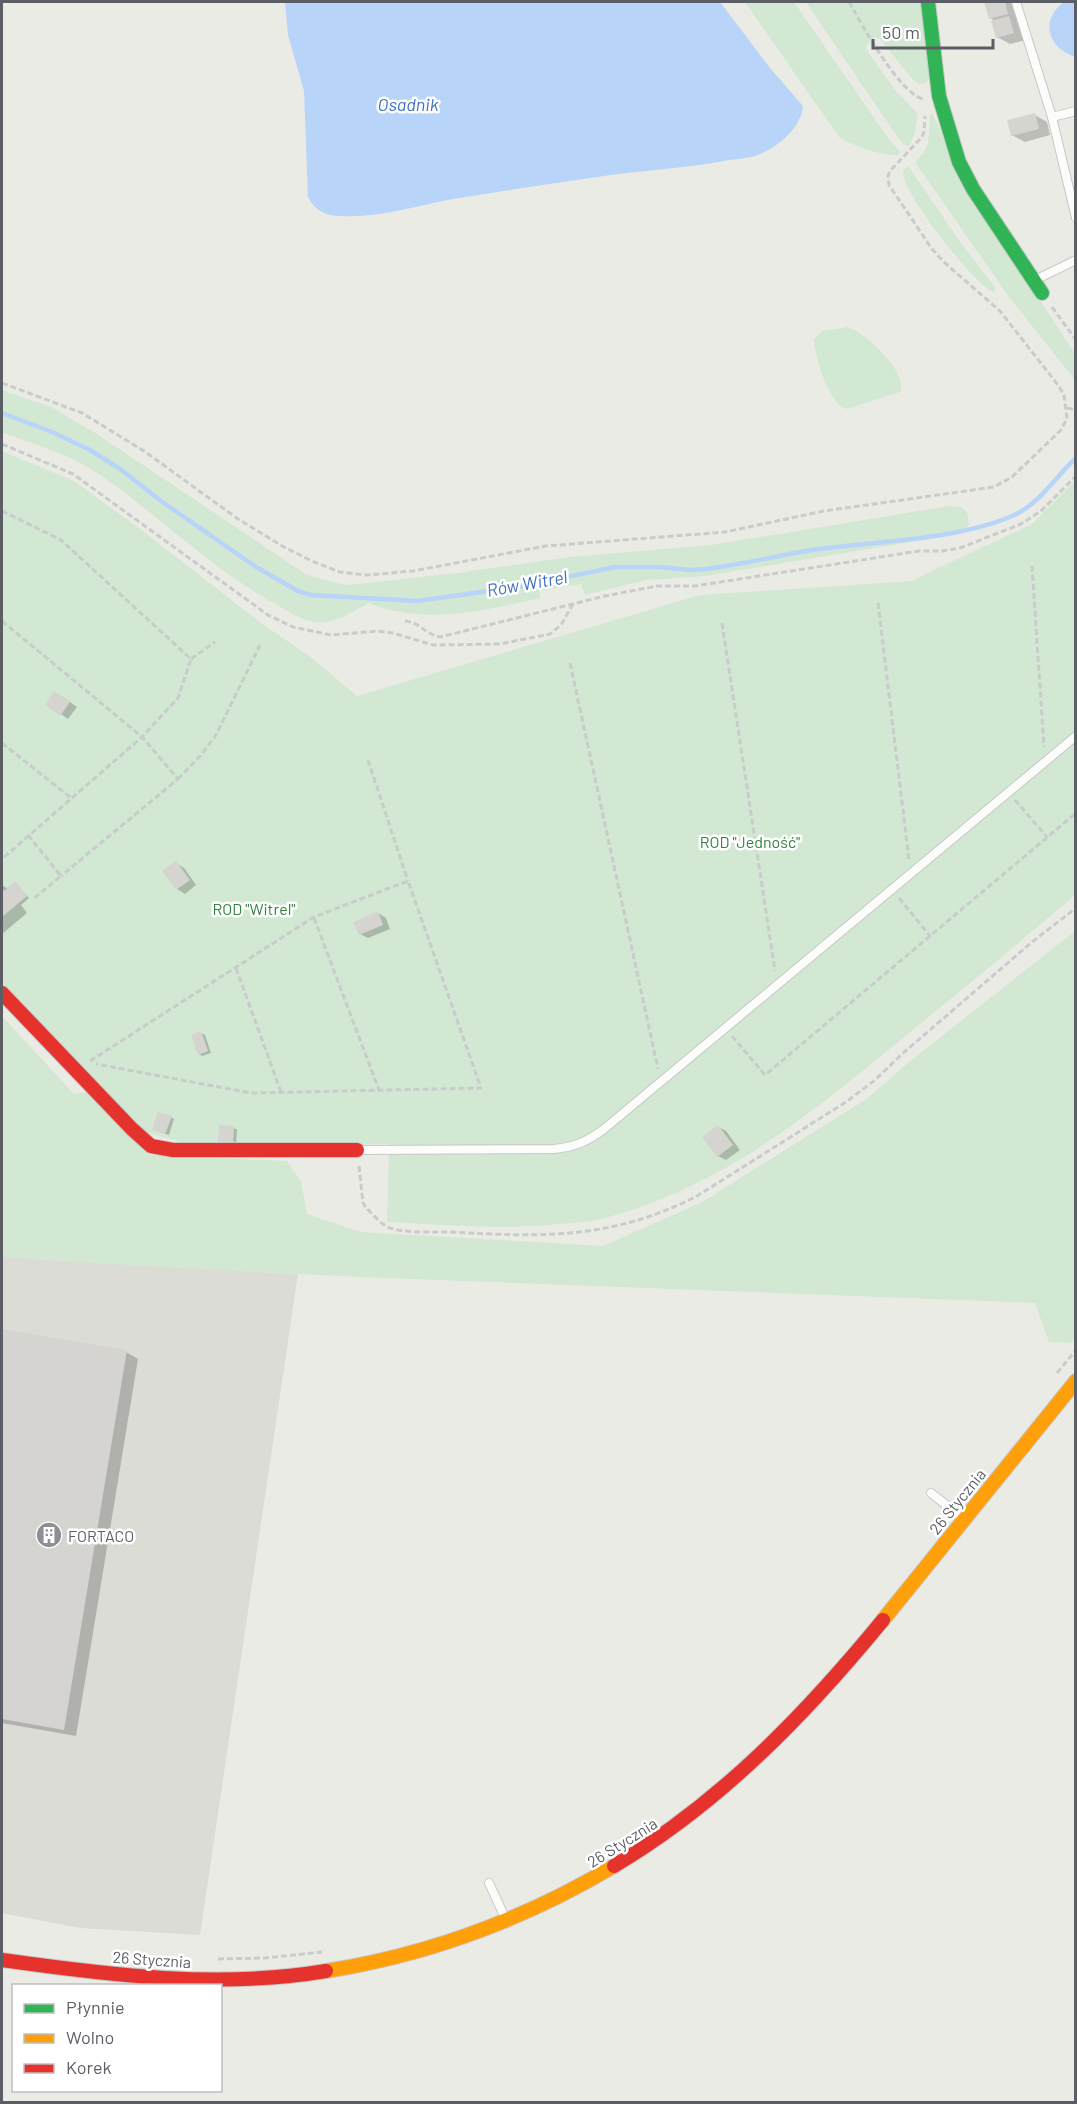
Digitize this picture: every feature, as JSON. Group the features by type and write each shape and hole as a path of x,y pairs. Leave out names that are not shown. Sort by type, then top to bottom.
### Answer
{"street":[{"path":"928,2 939,96 959,162 1042,293"},
{"path":"2,993 132,1129 152,1146 173,1150 357,1150"},
{"name":"26 Stycznia","path":"2,1960 59,1968 175,1978 273,1978 333,1970 398,1956 507,1921 564,1895 635,1854 684,1820 736,1778 793,1723 839,1672 1076,1381"}],"lane":[{"path":"1017,2 1052,117 1076,218"},
{"path":"1052,117 1076,111"},
{"path":"1034,281 1076,260"},
{"path":"357,1150 570,1148 587,1142 1076,736"},
{"path":"931,1493 964,1519"},
{"path":"489,1884 507,1921"}],"path":[{"path":"849,2 873,45 914,95 924,99 939,96"},
{"path":"2,383 82,413 144,451 238,519 284,547 340,572 367,575 413,571 546,546 725,532 824,512 980,490 1002,484 1020,470 1063,427 1066,419 1064,395 989,299 945,263 932,249 889,185 890,171 922,137 924,99"},
{"path":"1042,293 1076,339"},
{"path":"1066,408 1076,410"},
{"path":"2,444 73,474 267,615 293,627 331,635 377,631 445,646 500,644 550,634 561,625 573,604"},
{"path":"405,621 416,623 428,634 441,637 657,586 695,586 919,551 960,548 1031,519 1041,512 1076,476"},
{"path":"2,512 61,540 191,660"},
{"path":"1032,566 1045,761"},
{"path":"878,603 911,873"},
{"path":"2,621 142,737 178,779"},
{"path":"722,622 777,985"},
{"path":"2,858 142,737 178,698 191,660 215,642"},
{"path":"32,900 178,779 201,755 216,735 260,645"},
{"path":"570,663 660,1082"},
{"path":"2,743 70,798"},
{"path":"368,760 481,1088 251,1093 88,1062 314,917 408,881"},
{"path":"1009,792 1047,837"},
{"path":"726,1028 765,1075 1076,813"},
{"path":"28,835 61,876"},
{"path":"891,890 930,936"},
{"path":"357,1150 363,1203 391,1229 535,1236 593,1231 642,1219 678,1206 705,1191 846,1102 875,1080 1032,942 1076,909"},
{"path":"314,917 379,1090"},
{"path":"236,968 281,1092"},
{"path":"1055,1375 1076,1350"},
{"path":"208,1960 265,1958 329,1951"}],"shaded area":[{"path":"2,1257 298,1274 200,1935 80,1928 2,1913"}],"green space":[{"path":"745,2 794,2 900,152 899,155 868,150 839,137"},
{"path":"806,2 923,2 929,79 925,84 913,80 880,39 875,37 867,44 866,49 894,89 918,114 915,133 909,146 903,144 898,138"},
{"path":"932,113 967,187 1075,354 1075,380 1009,297 915,162 928,144"},
{"path":"908,166 963,246 995,287 994,293 971,273 940,237 906,182 903,171"},
{"path":"848,327 865,337 892,364 901,384 900,392 847,409 834,398 820,368 814,339 822,331"},
{"path":"2,390 51,407 97,434 307,575 345,585 457,573 570,557 711,545 949,506 961,507 967,512 969,524 965,531 954,535 705,576 647,580 585,595 581,584 539,591 541,598 477,611 433,615 390,610 369,603 336,619 315,622 291,613 231,576 102,476 66,456 2,432"},
{"path":"2,451 74,481 260,622 313,659 357,696 700,595 911,581 1032,524 1075,481 1075,895 844,1086 772,1139 695,1184 653,1202 603,1219 516,1227 387,1222 389,1144 215,1144 181,1142 141,1131 2,986"},
{"path":"1075,931 1075,1338 1071,1343 1049,1342 1035,1303 358,1277 2,1257 2,1016 74,1094 87,1092 150,1155 287,1161 301,1181 307,1214 361,1232 603,1246 704,1201 865,1100 909,1062"}],"water":[{"name":"Osadnik","path":"285,2 720,2 770,68 803,106 798,123 786,137 763,153 751,157 453,199 383,213 355,216 330,215 318,209 308,197 304,91 288,35"},
{"path":"1064,2 1075,2 1075,57 1058,47 1050,33 1051,17"}],"building":[{"path":"984,2 1005,2 1008,14 989,19"},
{"path":"1009,16 1014,33 996,38 991,21"},
{"path":"1035,113 1039,129 1011,136 1007,120"},
{"path":"54,691 70,702 60,716 45,705"},
{"path":"176,861 190,880 176,890 162,871"},
{"path":"15,881 27,896 2,917 2,888 4,891"},
{"path":"378,911 383,925 359,935 353,922"},
{"path":"201,1031 208,1051 198,1055 191,1035"},
{"path":"158,1112 172,1116 165,1134 152,1130"},
{"path":"219,1125 234,1126 233,1143 218,1142"},
{"path":"718,1125 733,1145 717,1157 702,1137"},
{"name":"FORTACO","path":"2,1329 127,1350 64,1730 2,1719"}],"waterway":[{"name":"Rów Witrel","path":"2,413 52,432 90,450 256,567 298,591 311,595 417,601 518,587 615,567 706,569 819,549 967,530 990,524 1022,511 1039,498 1076,458"}],"traffic: fast":[{"path":"928,2 939,96 959,162 973,189 1042,293"}],"traffic: slow":[{"path":"883,1620 1076,1381"},
{"path":"326,1971 401,1955 474,1932 546,1903 614,1866"}],"traffic: jam":[{"path":"2,993 151,1146 173,1150 357,1150"},
{"path":"614,1866 690,1814 759,1755 823,1690 883,1620"},
{"path":"2,1960 83,1971 164,1978 245,1979 326,1971"}],"place":[{"name":"FORTACO","path":"49,1535"}],"park label":[{"name":"ROD \"Jedność\"","path":"750,841"},
{"name":"ROD \"Witrel\"","path":"254,908"}]}
